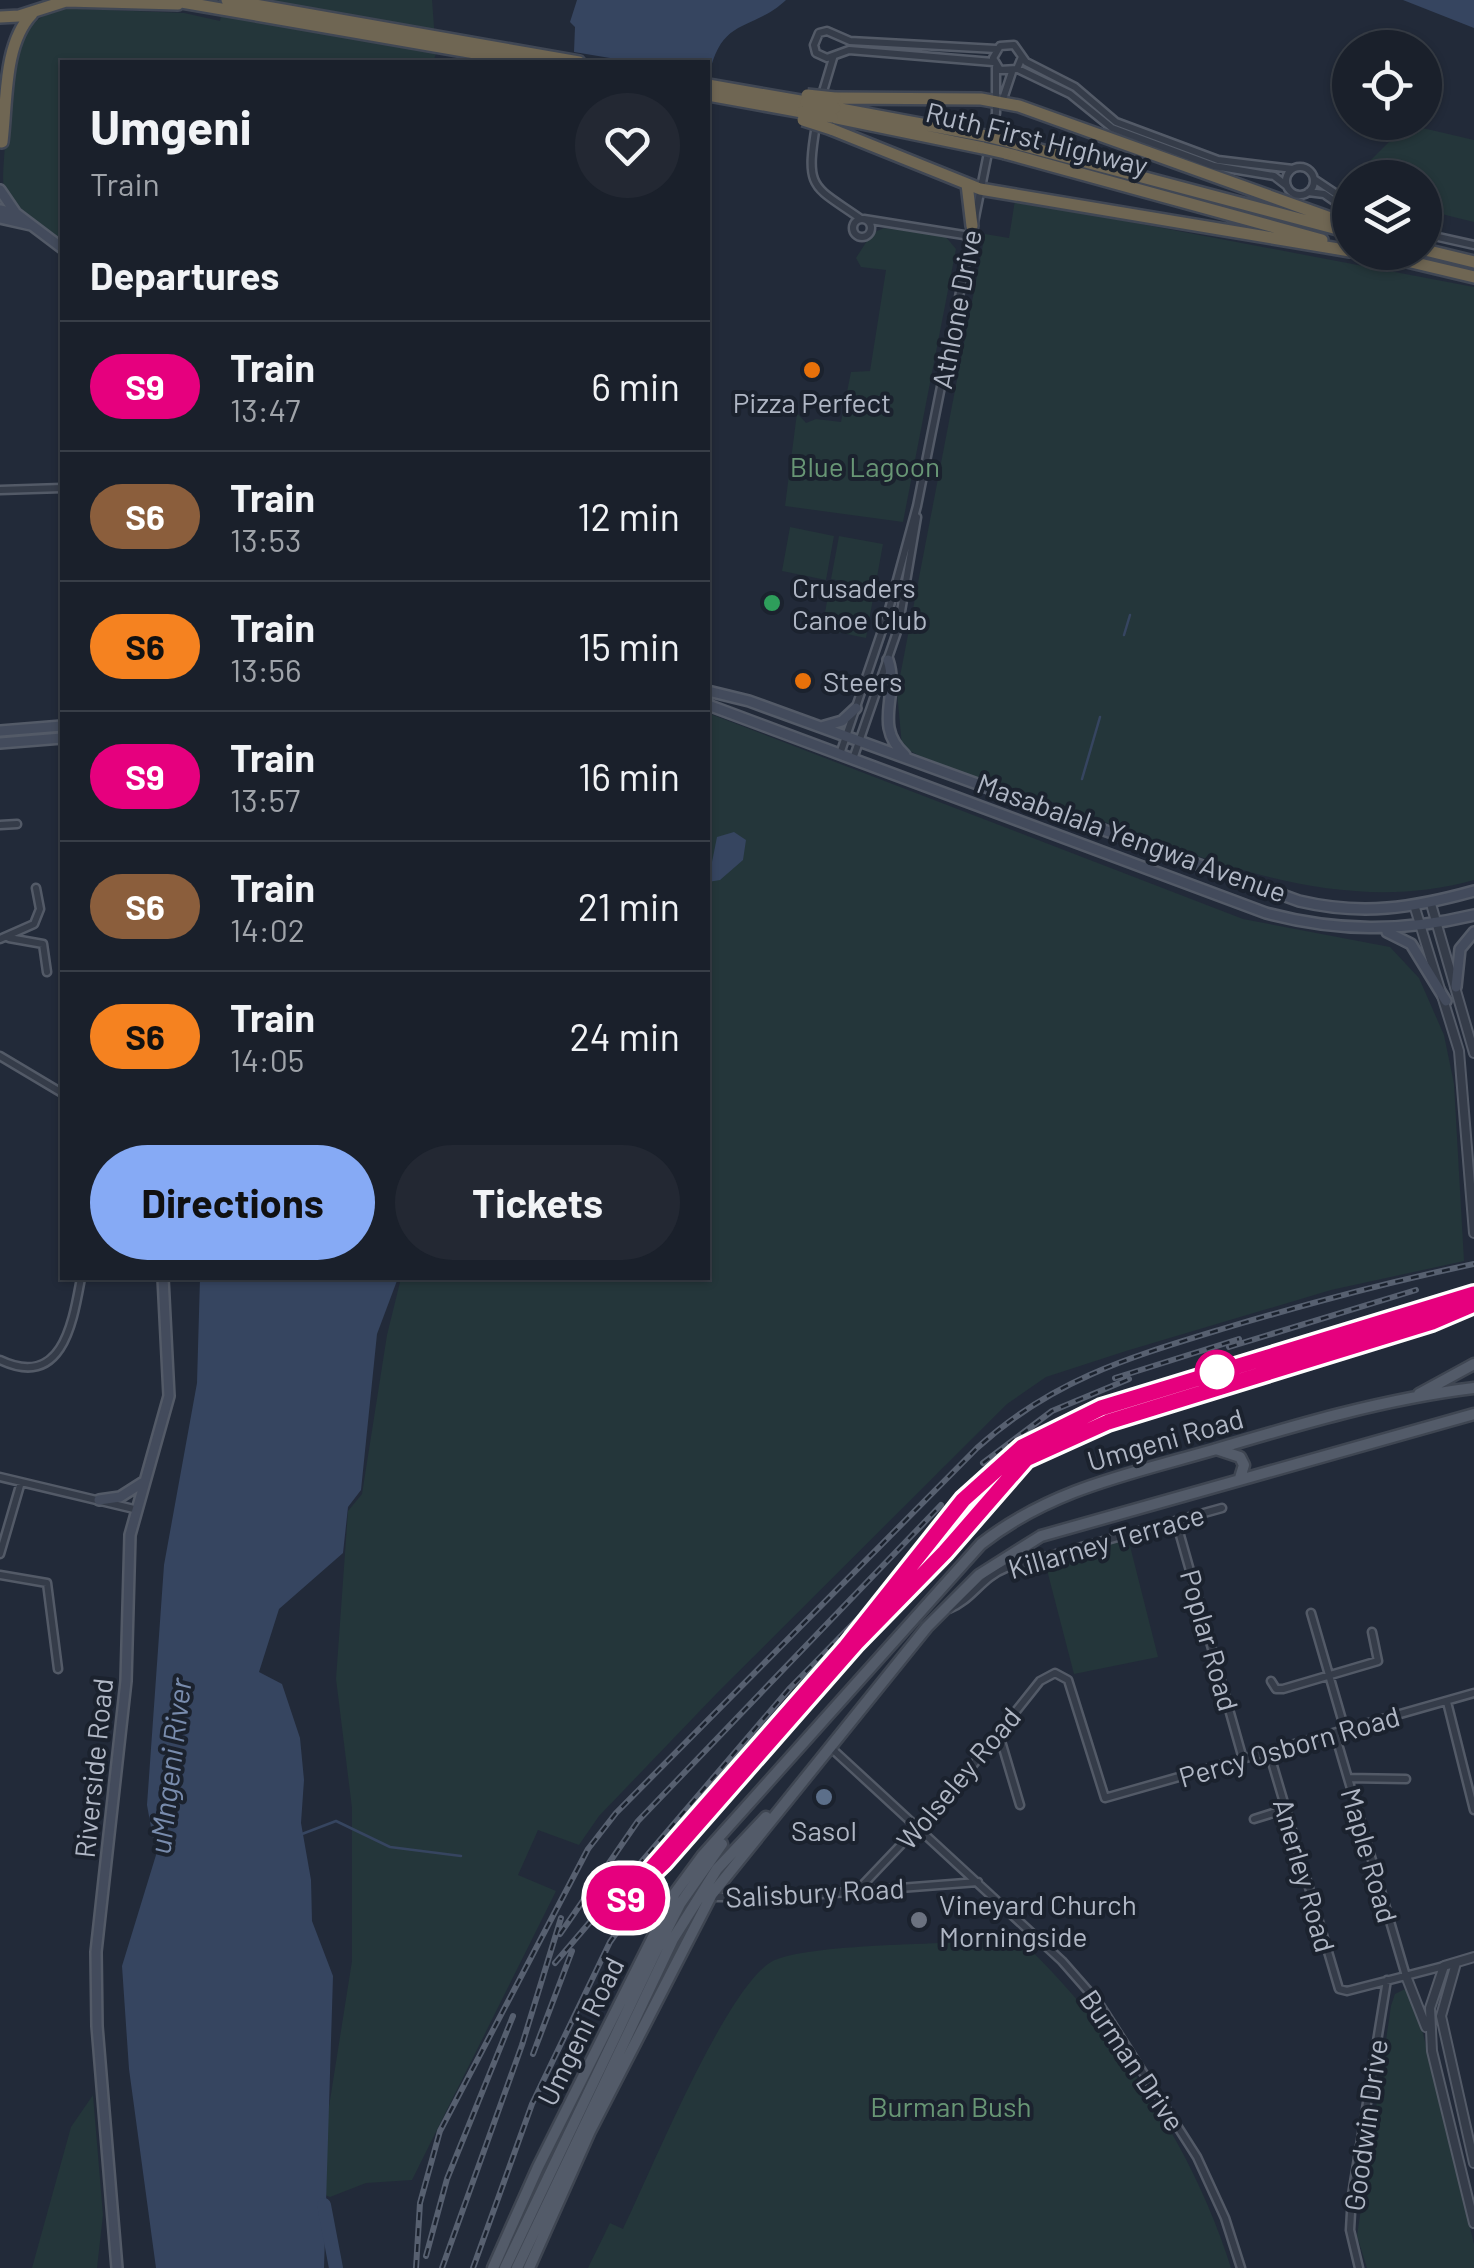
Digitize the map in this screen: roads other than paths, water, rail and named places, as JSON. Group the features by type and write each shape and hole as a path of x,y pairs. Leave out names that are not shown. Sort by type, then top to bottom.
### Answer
{"highway":[{"path":"0,17 66,0 194,4"},
{"path":"170,0 515,60"},
{"path":"227,0 568,60"},
{"path":"1,146 14,51 20,30 35,11"},
{"name":"Ruth First Highway","path":"710,86 984,142 1332,224"},
{"name":"Ruth First Highway","path":"710,96 733,93"},
{"path":"804,107 833,113 998,106 1332,222"},
{"path":"833,113 980,189 1332,246"},
{"name":"Ruth First Highway","path":"1005,147 1332,244"},
{"path":"967,184 971,231"},
{"path":"1442,254 1474,262"},
{"path":"1442,270 1474,278"}],"main road":[{"path":"0,190 17,214 60,246"},
{"path":"0,210 17,214"},
{"path":"0,218 33,226"},
{"path":"888,660 887,730 911,761"},
{"name":"Masabalala Yengwa Avenue","path":"710,692 1299,901 1359,911 1415,908 1474,891"},
{"name":"Masabalala Yengwa Avenue","path":"710,706 1266,913 1327,926 1380,929 1420,927 1474,915"},
{"path":"818,727 842,721 856,708"},
{"path":"1,730 60,726"},
{"path":"0,742 60,738"},
{"path":"1380,929 1411,944 1446,1002"},
{"path":"1456,988 1460,949 1474,932"},
{"name":"Riverside Road","path":"116,2268 95,1986 126,1681 134,1510 168,1396 163,1280"},
{"path":"1418,1395 1432,1383 1474,1364"},
{"name":"Umgeni Road","path":"494,2268 538,2167 662,1915 703,1856 958,1565 1003,1527 1064,1493 1418,1395 1474,1388"},
{"name":"Umgeni Road","path":"529,2268 590,2132 710,1897 773,1813 943,1611 1000,1558 1041,1536 1470,1416"},
{"path":"1215,1449 1240,1456 1240,1478"},
{"path":"99,1500 120,1497 143,1483"},
{"path":"517,2268 579,2120 680,1904 746,1811"},
{"path":"505,2268 694,1902 751,1828 773,1813"}],"street":[{"path":"1332,190 1306,168 1218,160 1116,122 1081,92 1022,57 1014,45 1004,44 996,50 850,41 823,32 814,40 815,49 823,58 850,50 978,58 1070,94 1112,128 1214,166 1270,175 1294,194 1324,194 1332,200"},
{"path":"995,64 996,50"},
{"path":"834,57 826,69 811,167 827,199 862,219 871,229"},
{"path":"1015,70 1022,57"},
{"name":"Athlone Drive","path":"995,64 998,106"},
{"name":"Athlone Drive","path":"853,759 888,660 910,572 917,506 971,231 998,106 1015,70"},
{"path":"1286,186 1292,168"},
{"path":"1308,192 1314,178"},
{"path":"889,220 864,237 856,234 853,226 862,219 889,220 971,231"},
{"path":"1442,238 1474,246"},
{"path":"0,490 60,488"},
{"name":"Athlone Drive","path":"840,754 917,506"},
{"path":"0,824 18,824"},
{"path":"4,939 34,924 40,908 36,888"},
{"path":"1431,904 1474,1053"},
{"path":"1415,908 1446,1002 1464,1082 1474,1233"},
{"path":"4,939 43,944 47,972"},
{"path":"0,1056 60,1092"},
{"path":"0,1360 28,1366 54,1356 69,1337 81,1280"},
{"path":"0,1477 134,1510"},
{"path":"0,1554 21,1482"},
{"name":"Killarney Terrace","path":"943,1611 964,1600 997,1571 1222,1508"},
{"name":"Poplar Road","path":"1176,1521 1244,1759"},
{"path":"0,1575 47,1583 58,1670"},
{"path":"1311,1614 1345,1730"},
{"path":"1271,1680 1279,1690 1378,1662 1372,1632"},
{"name":"Wolseley Road","path":"856,1892 953,1790 1040,1681 1055,1673 1064,1674 1105,1798"},
{"name":"Percy Osborn Road","path":"1105,1798 1474,1694"},
{"path":"1447,1702 1474,1810"},
{"path":"998,1731 1020,1805"},
{"name":"Maple Road","path":"1335,1734 1406,1976"},
{"name":"Burman Drive","path":"829,1747 1062,1961 1106,2012 1208,2178 1241,2268"},
{"name":"Anerley Road","path":"1269,1752 1337,1986 1347,1992 1387,1980"},
{"path":"1348,1778 1362,1775 1376,1782 1406,1778"},
{"path":"1254,1820 1286,1809"},
{"name":"Salisbury Road","path":"710,1897 856,1892 979,1882"},
{"path":"1387,1980 1474,1957"},
{"path":"1456,1963 1442,2006 1445,2038 1474,2163"},
{"path":"1431,2045 1430,2008 1444,1966"},
{"path":"1406,1976 1415,1990 1431,2045 1474,2223"},
{"name":"Goodwin Drive","path":"1360,2268 1350,2230 1352,2195 1387,1980"},
{"path":"1431,2045 1436,2032 1445,2038"},
{"path":"1448,2116 1462,2112"}],"water":[{"path":"577,0 786,0 730,34 721,43 710,72 710,60 622,60 574,52 575,27 570,22"},
{"path":"1403,0 1474,0 1474,28"},
{"path":"734,832 746,840 743,860 720,880 710,882 710,872 717,837"},
{"name":"uMngeni River","path":"200,1280 397,1280 377,1334 361,1490 348,1507 343,1553 279,1609 259,1672 282,1684 300,1738 304,1780 301,1823 311,1880 312,1921 333,1976 324,2268 156,2268 129,2069 122,1966 156,1855 147,1805 164,1565 197,1383"}],"waterway":[{"path":"1124,635 1130,615"},
{"path":"1082,779 1100,717"},
{"path":"302,1834 336,1821 390,1847 461,1856"},
{"path":"324,2205 336,2268"}],"railway":[{"path":"416,2268 420,2203 440,2131 588,1849 616,1813 977,1448 1062,1388 1123,1361 1285,1311 1474,1264"},
{"path":"1229,1347 1416,1290"},
{"path":"555,1963 790,1688 900,1576 977,1485 1022,1447 1101,1408 1474,1294"},
{"path":"1253,1377 1430,1322"},
{"path":"1115,1378 1239,1339"},
{"path":"983,1463 1052,1411 1129,1379"},
{"path":"1114,1419 1191,1396"},
{"path":"473,2268 532,2104 610,1942 681,1842 1024,1461"},
{"path":"560,1934 638,1821 941,1505"},
{"path":"442,2268 522,2045 561,1918"},
{"path":"533,2054 572,1951"},
{"path":"426,2256 447,2179 513,2016"}],"train":[{"name":"S9","path":"1474,1294 1101,1408 1056,1426 1022,1447 963,1500 846,1647 622,1902 664,1862 856,1643 945,1552 1004,1479 1026,1459 1058,1441 1108,1422 1432,1322 1474,1304"}],"place":[{"name":"Pizza Perfect","path":"812,370"},
{"name":"Crusaders Canoe Club","path":"772,603"},
{"name":"Steers","path":"803,681"},
{"name":"Sasol","path":"824,1797"},
{"name":"Vineyard Church Morningside","path":"919,1920"}],"park label":[{"name":"Blue Lagoon","path":"865,466"},
{"name":"Burman Bush","path":"951,2106"}]}
